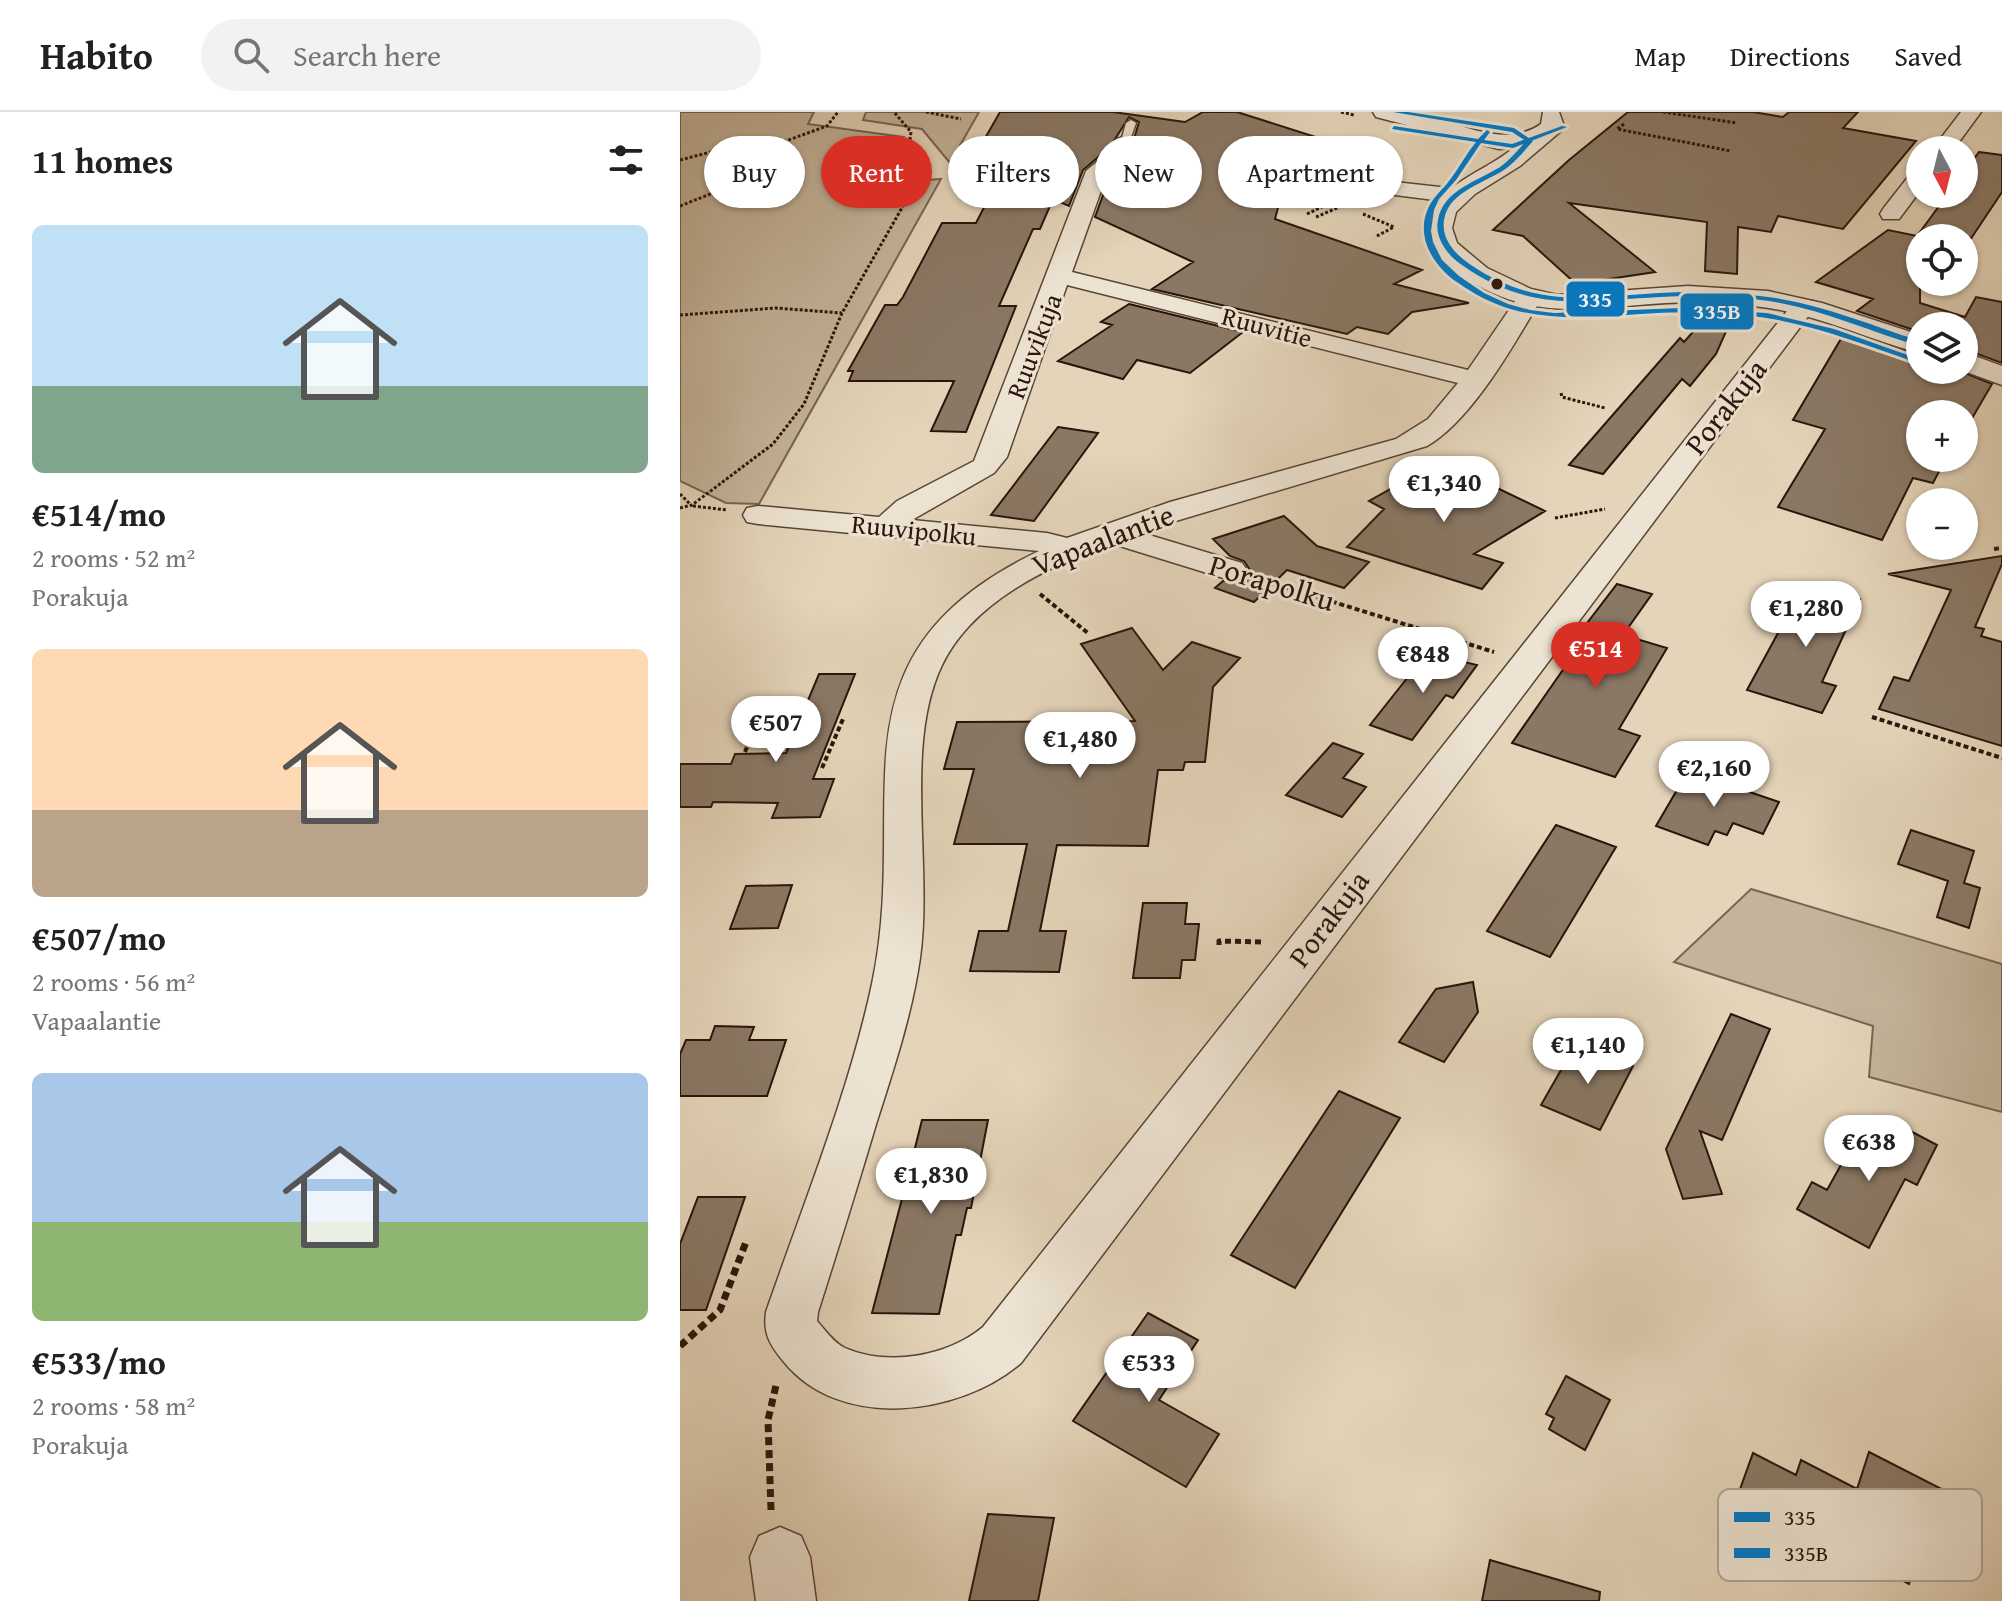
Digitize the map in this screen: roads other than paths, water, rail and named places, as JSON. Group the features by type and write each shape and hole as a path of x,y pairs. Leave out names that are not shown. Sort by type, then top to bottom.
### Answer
{"street":[{"path":"1384,112 1515,138 1553,126 1555,114"},
{"path":"1396,112 1515,138"},
{"path":"1953,136 1971,112"},
{"name":"Ruuvikuja","path":"885,528 908,507 984,467 992,457 1097,171 1121,152 1127,133"},
{"path":"1515,138 1500,170 1466,189 1443,213 1441,228 1446,246 1480,276 1529,299 1583,304 1658,295 1718,295 1804,306 1906,339"},
{"path":"1403,186 1466,189"},
{"path":"1891,214 1906,195"},
{"name":"Ruuvitie","path":"1061,276 1473,379"},
{"name":"Vapaalantie","path":"790,1329 792,1312 892,1005 905,906 904,723 912,693 928,657 947,630 1013,576 1069,549 1109,533 1426,436 1473,379 1529,299"},
{"name":"Porakuja","path":"790,1329 827,1368 881,1380 923,1381 963,1372 990,1358 1051,1283 1525,662 1804,306"},
{"path":"1978,367 2002,376"},
{"name":"Ruuvipolku","path":"758,515 1047,542 1069,549"},
{"name":"Porapolku","path":"1109,533 1231,570"}]}
